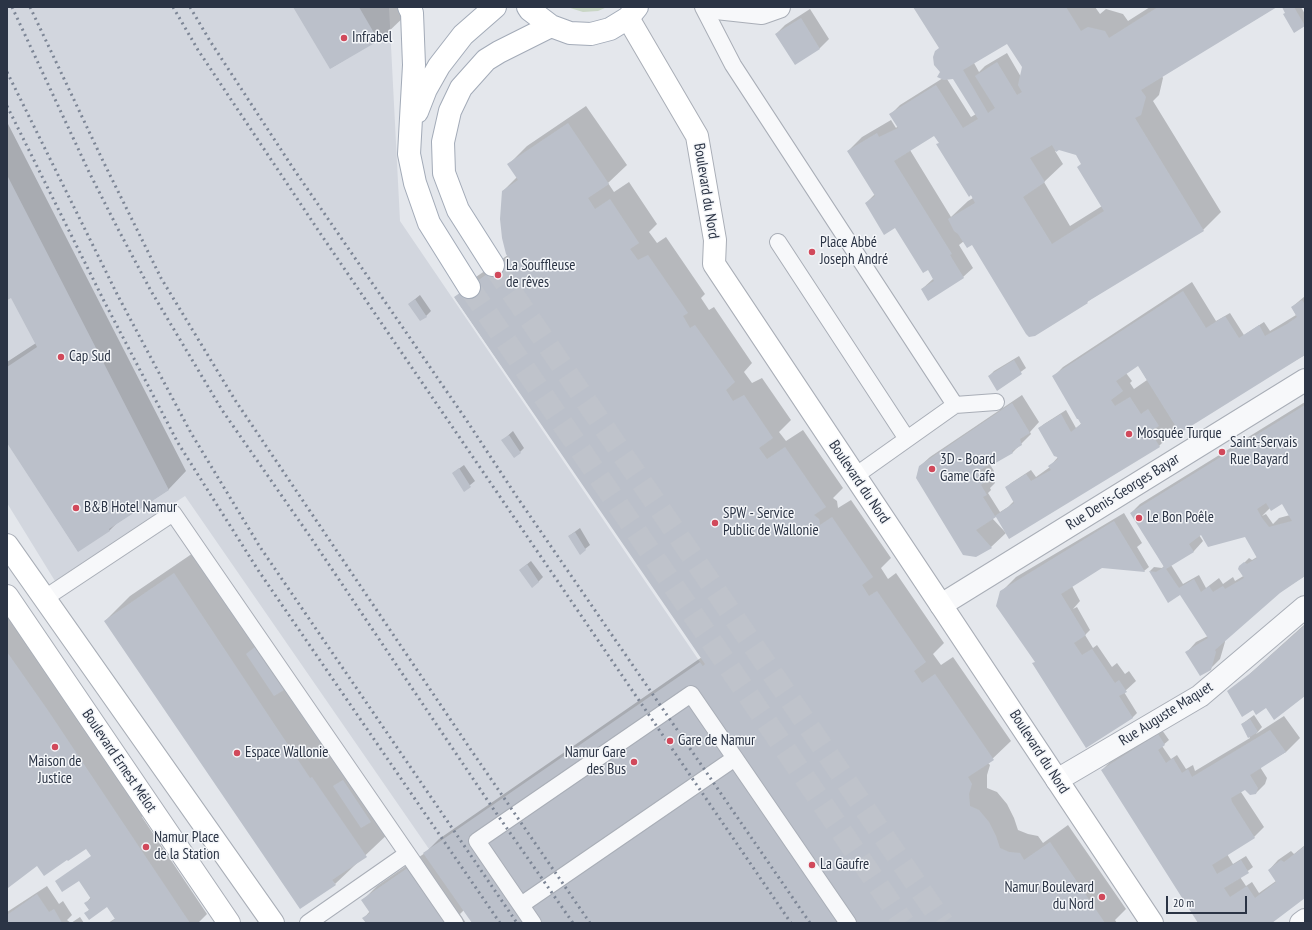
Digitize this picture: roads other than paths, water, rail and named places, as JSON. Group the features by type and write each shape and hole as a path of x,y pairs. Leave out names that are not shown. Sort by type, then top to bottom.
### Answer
{"main road":[{"path":"409,7 412,13 414,65 410,154 415,183 429,223 469,287"},
{"path":"411,127 426,89 439,66 463,35 495,7"},
{"path":"528,7 551,26 570,33 591,34 610,29 633,13"},
{"name":"Boulevard du Nord","path":"633,13 697,136 715,240 714,264 1152,923"},
{"path":"493,266 458,210 444,173 442,142 450,111 461,88 486,60 551,26"},
{"path":"7,545 273,923"},
{"name":"Boulevard Ernest Mélot","path":"8,598 20,602 40,591"},
{"name":"Boulevard Ernest Mélot","path":"8,598 229,923"}],"street":[{"path":"707,7 762,13 778,7"},
{"name":"Rue Denis-Georges Bayar","path":"941,605 1305,380"},
{"name":"Rue Auguste Maquet","path":"1058,780 1200,696 1305,607"},
{"path":"1301,923 1305,920"}],"lane":[{"path":"703,7 733,65 955,405"},
{"path":"778,242 907,439"},
{"path":"855,476 955,405 996,402"},
{"path":"40,591 173,513 454,923"},
{"path":"533,923 477,841 691,694 848,923"},
{"path":"521,905 735,758"},
{"path":"308,923 407,854"}],"tunnel":[{"path":"493,265 943,923"},
{"path":"469,287 904,923"}],"railway":[{"path":"12,7 89,172 118,229 151,291 222,410 309,535 492,807 573,923"},
{"path":"30,7 103,161 161,278 235,400 471,750 590,923"},
{"path":"173,7 198,50 322,236 791,923"},
{"path":"190,7 210,41 293,168 810,923"},
{"path":"7,72 118,296 191,433 260,547 517,923"},
{"path":"7,106 104,301 178,443 258,570 500,923"}],"place":[{"name":"Infrabel","path":"344,38"},
{"name":"Place Abbé Joseph André","path":"812,252"},
{"name":"La Souffleuse de rêves","path":"498,275"},
{"name":"Cap Sud","path":"61,357"},
{"name":"Mosquée Turque","path":"1129,434"},
{"name":"Saint-Servais Rue Bayard","path":"1222,452"},
{"name":"3D - Board Game Cafe","path":"932,469"},
{"name":"B&B Hotel Namur","path":"76,508"},
{"name":"Le Bon Poêle","path":"1139,518"},
{"name":"SPW - Service Public de Wallonie","path":"715,523"},
{"name":"Gare de Namur","path":"670,741"},
{"name":"Maison de Justice","path":"55,747"},
{"name":"Espace Wallonie","path":"237,753"},
{"name":"Namur Gare des Bus","path":"634,762"},
{"name":"Namur Place de la Station","path":"146,847"},
{"name":"La Gaufre","path":"812,865"},
{"name":"Namur Boulevard du Nord","path":"1102,897"}]}
